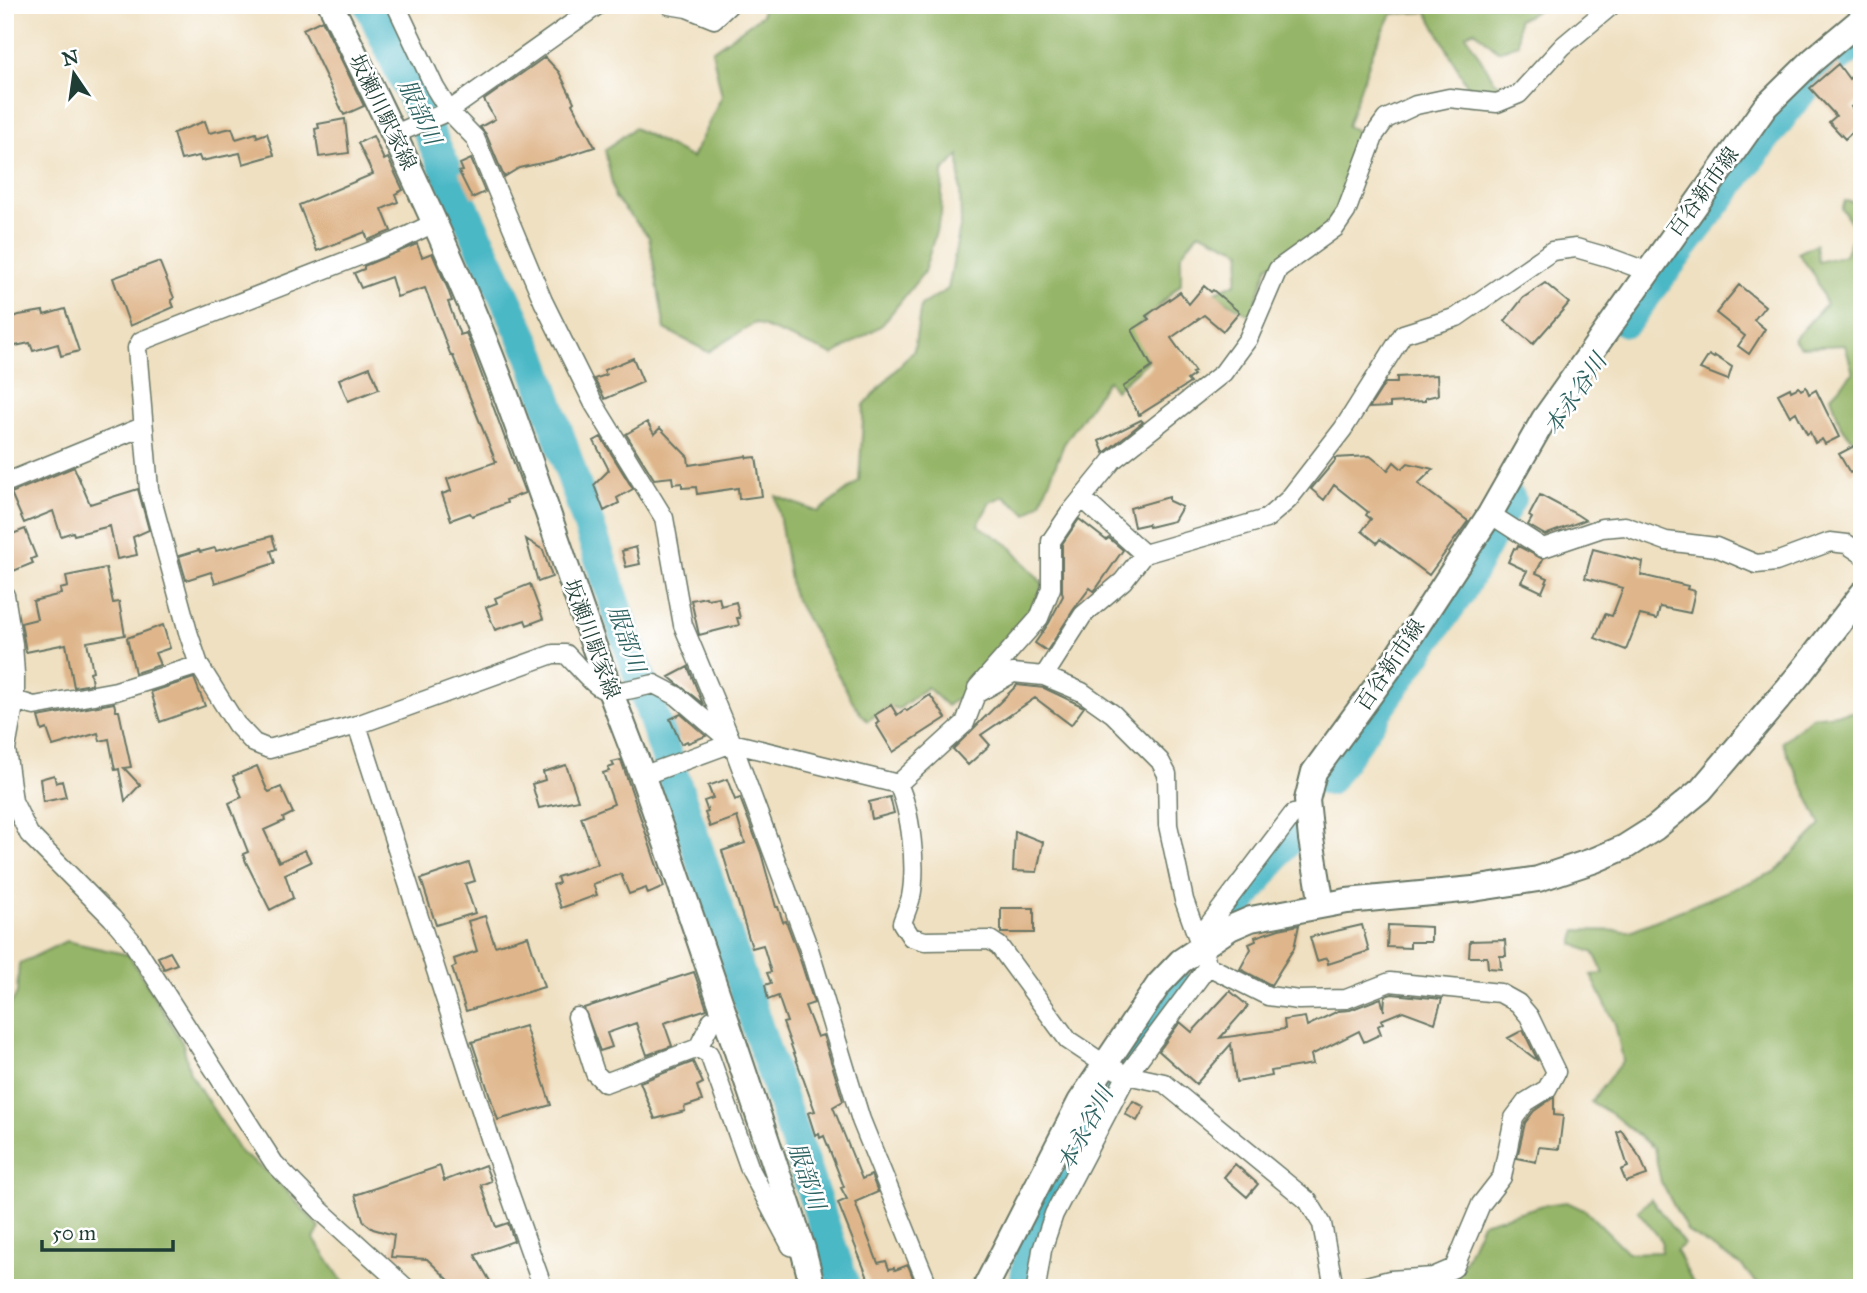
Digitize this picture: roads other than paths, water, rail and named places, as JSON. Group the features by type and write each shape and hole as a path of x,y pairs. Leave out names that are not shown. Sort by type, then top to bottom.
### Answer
{"main road":[{"name":"坂瀬川駅家線","path":"331,5 400,131 434,223 477,322 619,691 803,1249 813,1288"},
{"name":"百谷新市線","path":"1322,905 1307,800 1314,772 1389,668 1490,514 1544,419 1646,271 1765,107 1813,60 1862,19"},
{"path":"985,1288 1080,1102 1159,984 1181,961 1203,951 1230,928 1251,919 1322,905 1538,879 1625,847 1655,828 1701,790 1799,675 1862,594"}],"street":[{"path":"396,5 435,88 442,113 475,138 544,301 594,404 664,518 682,625 732,743 808,949 861,1120 931,1287"},
{"path":"400,131 442,113 598,5"},
{"path":"669,5 687,8 714,19 729,5"},
{"path":"898,784 965,723 977,687 1039,618 1051,588 1051,541 1082,498 1113,460 1223,373 1248,339 1278,269 1335,228 1346,212 1375,134 1385,119 1416,105 1449,98 1497,103 1518,94 1563,46 1612,5"},
{"path":"434,223 395,242 141,341 137,348 149,489 199,665 236,724 254,743 269,748 357,725 553,654 566,654 600,690 619,691 654,684 677,696 732,743 898,784"},
{"path":"1044,676 1083,615 1123,581 1144,554 1266,519 1288,500 1343,429 1403,334 1457,317 1552,251 1576,248 1646,271"},
{"path":"5,483 142,427"},
{"path":"1082,498 1144,554"},
{"path":"1490,514 1543,548 1602,528 1625,526 1666,541 1716,547 1756,564 1776,562 1830,542 1847,544 1862,554"},
{"path":"5,595 13,644 15,700 6,749 8,774 13,801 29,834 113,918 131,940 274,1163 321,1211 406,1288"},
{"path":"15,700 34,706 116,691 199,665"},
{"path":"976,694 1013,673 1044,676 1082,692 1113,714 1160,761 1167,774 1168,825 1184,900 1203,951 1268,996 1299,1000 1346,999 1390,982 1500,993 1518,1003 1529,1016 1556,1072 1555,1079 1547,1089 1527,1102 1514,1118 1502,1177 1481,1204 1454,1268 1433,1277 1390,1280 1359,1288"},
{"path":"357,725 487,1128 543,1288"},
{"path":"648,774 732,743"},
{"path":"898,784 905,800 913,867 911,897 902,923 911,937 925,941 990,940 999,946 1068,1040 1104,1064 1128,1075 1164,1083 1308,1201 1322,1224 1334,1288"},
{"path":"1036,1288 1042,1250 1054,1214 1128,1075 1203,951 1293,814 1308,811"},
{"path":"577,1017 595,1073 605,1083 698,1048 712,1020 725,1017"},
{"path":"698,1048 709,1054 750,1169 792,1246 803,1249"}],"waterway":[{"name":"服部川","path":"370,5 532,356 845,1288"},
{"name":"本永谷川","path":"1626,321 1795,98 1820,72 1862,38"},
{"name":"本永谷川","path":"1328,780 1461,590 1510,499"},
{"name":"本永谷川","path":"1240,902 1292,834"},
{"name":"本永谷川","path":"1025,1288 1040,1214 1125,1057 1179,986"}]}
